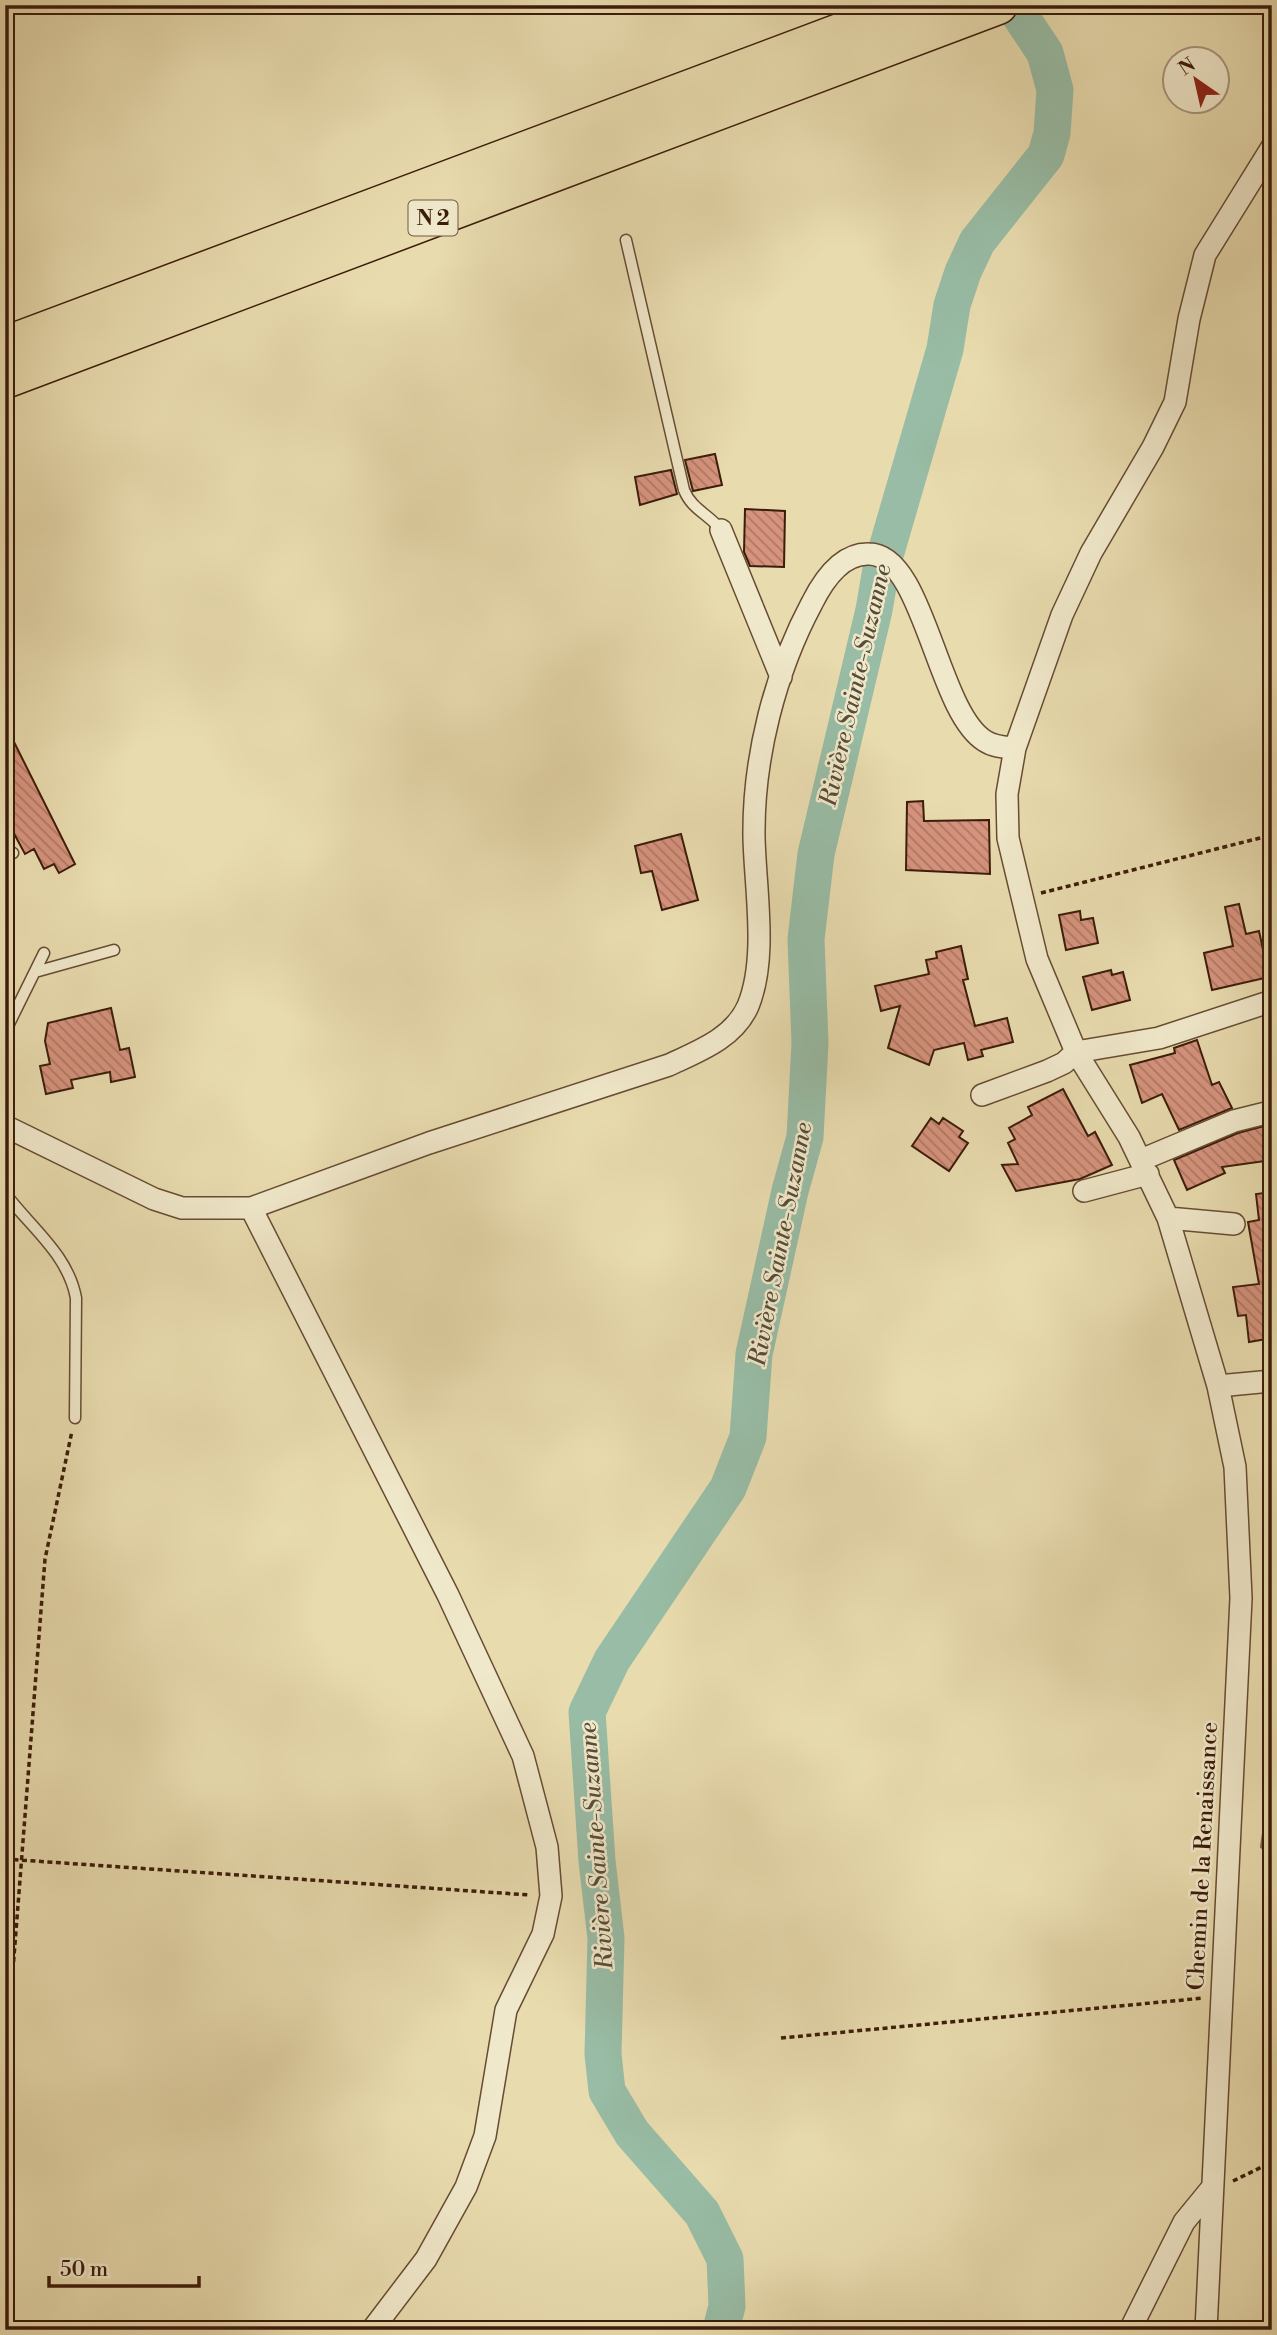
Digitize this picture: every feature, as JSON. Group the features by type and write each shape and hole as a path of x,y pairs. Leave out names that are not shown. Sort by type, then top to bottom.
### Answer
{"highway":[{"name":"N 2","path":"5,379 860,41 914,5"},
{"name":"N 2","path":"5,346 860,41 999,5"}],"street":[{"name":"Chemin de la Renaissance","path":"1206,2330 1241,1598 1235,1467 1218,1386 1168,1218 1144,1167 1076,1052 1037,959 1006,817 1009,771 1015,748 1062,615 1091,553 1153,447 1175,402 1189,318 1205,256 1272,147"},
{"path":"721,530 781,677"},
{"path":"5,1126 153,1199 182,1208 251,1208 429,1143 670,1065 707,1047 732,1029 747,1006 756,973 758,930 754,834 759,772 781,677 796,632 822,583 845,561 856,555 872,553 887,560 902,576 919,609 962,716 982,740 994,746 1015,748"},
{"path":"982,1095 1047,1071 1064,1063 1076,1052 1159,1038 1272,1001"},
{"path":"1084,1191 1144,1167 1234,1121 1266,1113"},
{"path":"251,1208 448,1595 523,1756 547,1847 551,1896 543,1934 506,2010 485,2136 466,2187 426,2259 372,2330"},
{"path":"1168,1218 1234,1224"},
{"path":"1218,1386 1272,1381"},
{"path":"1130,2330 1184,2222 1211,2189"}],"lane":[{"path":"626,240 684,490 694,508 714,521 721,530"},
{"path":"35,972 114,950"},
{"path":"5,1032 44,953"},
{"path":"5,1193 57,1253 74,1283 75,1418"}],"path":[{"path":"1022,898 1272,835"},
{"path":"5,2072 44,1559 75,1418"},
{"path":"5,1859 551,1896"},
{"path":"781,2038 1221,1996"},
{"path":"1211,2189 1248,2176 1272,2162"},
{"path":"111,2330 121,2324"}],"green space":[{"path":"1272,1769 1272,1856 1261,1847"}],"building":[{"path":"715,454 722,485 693,491 685,460"},
{"path":"671,470 677,494 640,505 635,477"},
{"path":"745,509 785,511 784,567 750,566 744,552"},
{"path":"5,724 75,864 59,873 54,864 44,869 34,849 25,854 5,817"},
{"path":"923,801 924,821 989,820 990,874 906,870 907,802"},
{"path":"681,834 698,900 662,910 652,871 641,873 635,846"},
{"path":"1239,904 1246,934 1259,931 1269,977 1212,990 1204,953 1233,946 1225,907"},
{"path":"1080,911 1081,920 1093,918 1098,943 1066,950 1059,915"},
{"path":"961,946 968,979 963,980 975,1026 1007,1018 1013,1042 981,1050 983,1056 968,1060 964,1043 934,1050 929,1065 888,1048 900,1006 881,1011 875,986 929,974 926,960 937,958 936,952"},
{"path":"1111,970 1112,975 1123,972 1130,1000 1092,1010 1083,977"},
{"path":"111,1008 120,1050 129,1048 135,1077 111,1082 110,1072 71,1080 73,1088 46,1094 40,1066 50,1064 45,1041 48,1023"},
{"path":"1197,1040 1212,1085 1219,1082 1232,1108 1179,1130 1162,1094 1142,1103 1130,1065 1175,1053 1174,1048"},
{"path":"1063,1089 1088,1136 1095,1132 1112,1165 1080,1179 1016,1191 1002,1165 1018,1164 1008,1143 1015,1139 1009,1128 1032,1115 1028,1107"},
{"path":"931,1118 939,1124 943,1118 963,1131 959,1137 968,1143 949,1171 912,1146"},
{"path":"1272,1124 1272,1160 1222,1167 1225,1173 1187,1190 1174,1160 1238,1133"},
{"path":"1272,1192 1272,1338 1249,1342 1246,1315 1238,1316 1233,1287 1259,1284 1248,1222 1259,1220 1256,1194"}],"waterway":[{"name":"Rivière Sainte-Suzanne","path":"721,2330 727,2306 725,2259 702,2213 632,2133 607,2091 603,2054 606,1938 597,1861 587,1712 612,1660 728,1488 748,1437 754,1354 790,1191 805,1137 810,1043 806,939 816,854 874,610 881,569 945,349 952,305 963,272 977,242 1046,155 1052,133 1055,90 1045,53 1013,5"}]}
